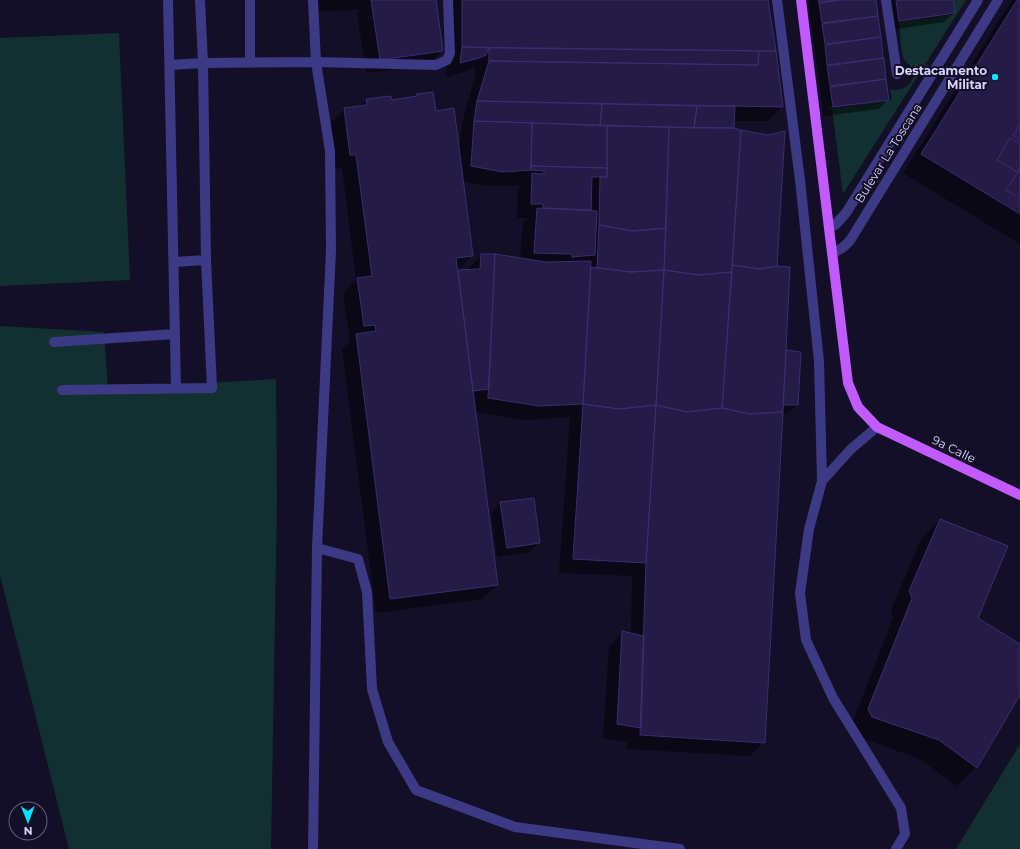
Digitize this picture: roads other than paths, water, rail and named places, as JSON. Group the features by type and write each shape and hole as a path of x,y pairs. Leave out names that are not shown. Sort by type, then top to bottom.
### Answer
{"main road":[{"path":"801,0 848,383 858,407 877,427"},
{"name":"9a Calle","path":"877,427 1020,495"}],"street":[{"path":"168,0 176,388"},
{"path":"62,390 212,388 206,260 203,63 200,0"},
{"path":"250,0 250,62"},
{"path":"313,0 316,62 330,151 331,242 317,548 313,849"},
{"path":"170,65 250,62 436,65 447,60 450,53 448,0"},
{"path":"777,0 800,180 819,361 822,480 809,529 800,593 806,640 833,698 901,808 905,834 896,849"},
{"path":"886,0 896,74"},
{"name":"Bulevar La Toscana","path":"829,227 835,225 846,213 978,0"},
{"name":"Bulevar La Toscana","path":"832,253 843,248 851,239 998,0"},
{"path":"174,262 206,260"},
{"path":"54,342 175,334"},
{"path":"822,480 851,449 877,427"},
{"path":"317,548 358,559 367,592 372,689 388,742 416,790 515,827 680,849"}],"place":[{"name":"Destacamento Militar","path":"995,77"}]}
